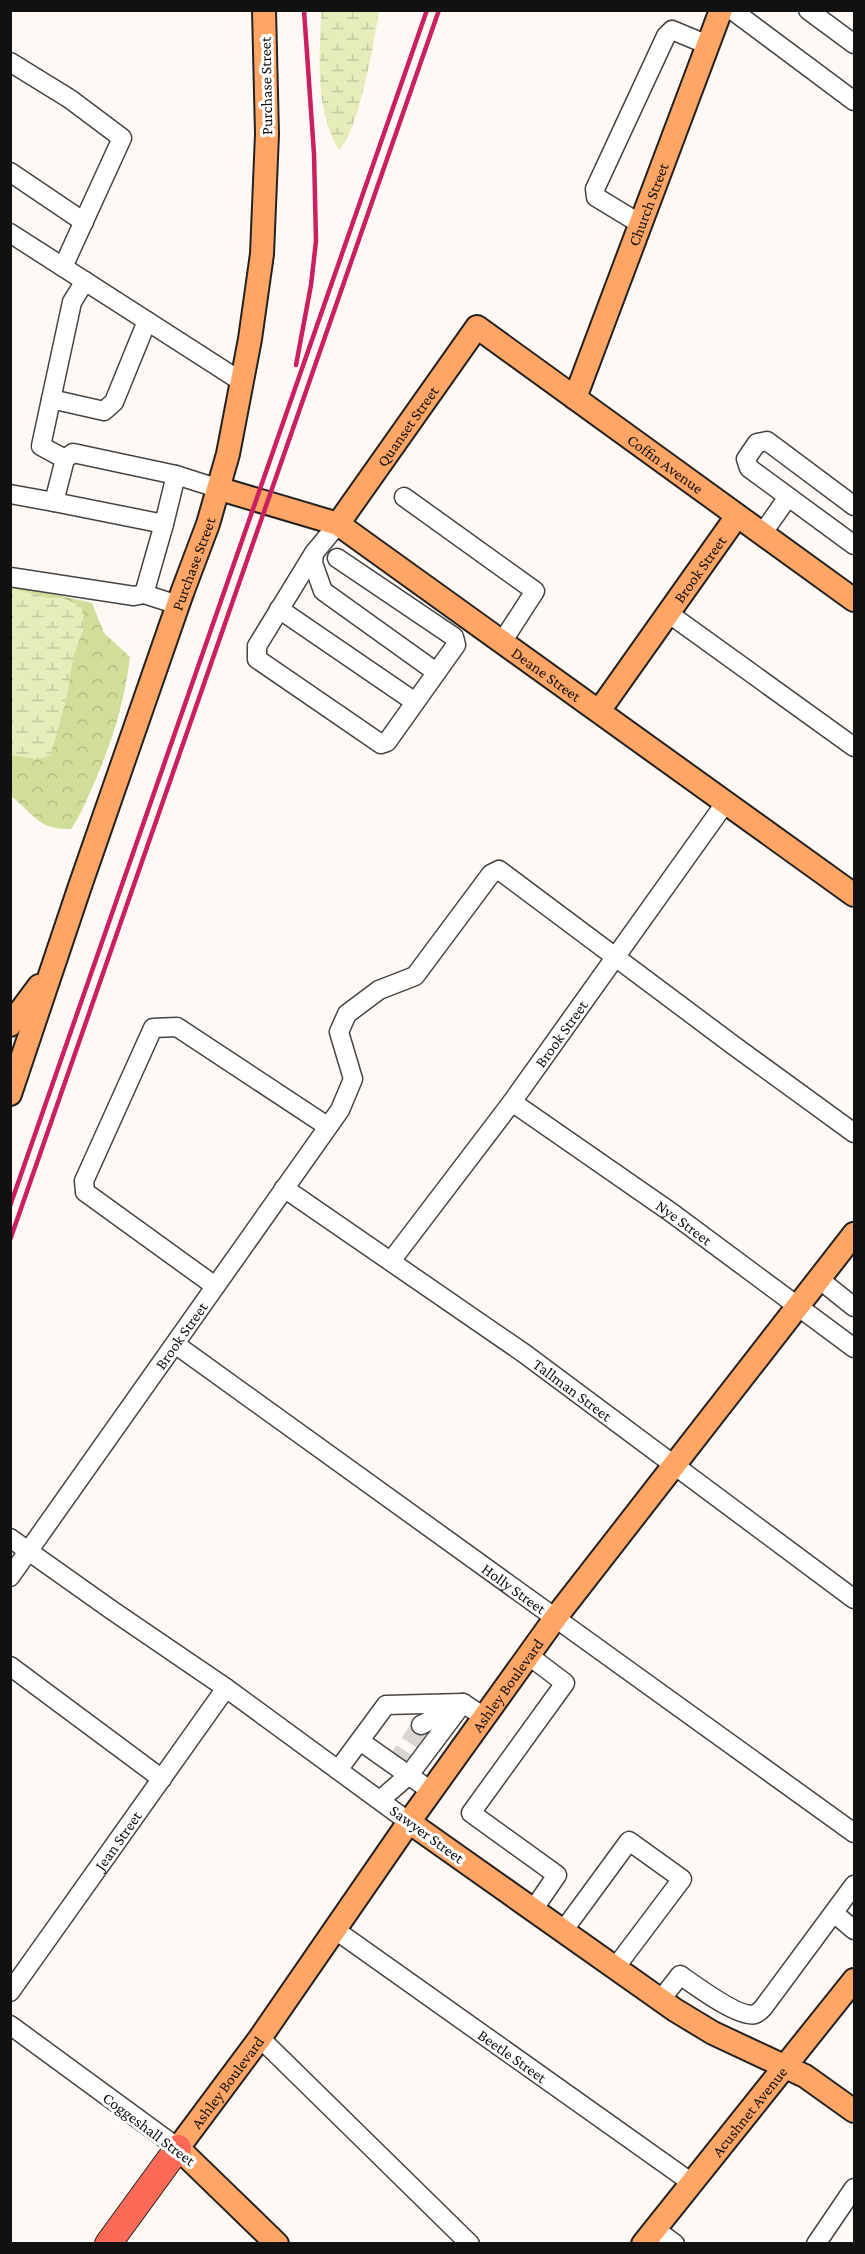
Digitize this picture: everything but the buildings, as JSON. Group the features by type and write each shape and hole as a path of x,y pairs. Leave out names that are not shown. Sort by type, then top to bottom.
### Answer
{"highway":[{"path":"108,2244 177,2148"}],"main road":[{"name":"Purchase Street","path":"10,1094 220,489 242,382 256,297 265,214 267,113 264,10"},
{"name":"Church Street","path":"575,398 721,10"},
{"name":"Coffin Avenue","path":"477,327 855,600"},
{"name":"Quanset Street","path":"338,524 477,327"},
{"name":"Deane Street","path":"220,489 338,524 855,895"},
{"name":"Brook Street","path":"599,711 737,516"},
{"path":"10,1024 51,971"},
{"name":"Ashley Boulevard","path":"177,2148 260,2038 409,1822 556,1617 855,1234"},
{"name":"Sawyer Street","path":"409,1822 660,2001 713,2033 805,2076 855,2110"},
{"name":"Acushnet Avenue","path":"649,2236 855,1980"},
{"name":"Coggeshall Street","path":"177,2148 277,2244"}],"street":[{"path":"732,10 855,101"},
{"path":"808,10 855,44"},
{"path":"642,225 596,197 595,189 666,36 672,30 708,45"},
{"path":"10,62 70,99 122,138 63,267"},
{"path":"10,172 84,222"},
{"path":"10,233 242,382"},
{"path":"64,459 41,446 72,302 86,281"},
{"path":"51,399 104,411 114,402 147,321"},
{"path":"855,506 767,441 757,443 746,459 749,468 855,545"},
{"path":"54,502 64,459 73,453 176,475 220,489"},
{"path":"144,594 176,475"},
{"path":"10,494 164,524"},
{"path":"762,534 788,496"},
{"path":"404,497 536,591 502,642"},
{"path":"337,558 454,637 456,645 387,742 381,744 257,659 257,646 279,609 314,553 338,524"},
{"path":"314,553 313,563 323,591 436,672"},
{"path":"10,577 134,596 144,594 178,605"},
{"path":"279,609 415,702"},
{"path":"668,613 855,747"},
{"name":"Brook Street","path":"391,1261 512,1102 726,802"},
{"name":"Brook Street","path":"10,1576 340,1110 353,1079 339,1032 347,1014 379,990 415,976 491,874 499,870 615,958"},
{"path":"615,958 855,1133"},
{"path":"216,1286 85,1192 84,1181 153,1028 177,1027 330,1123"},
{"name":"Nye Street","path":"512,1102 672,1213 855,1348"},
{"name":"Tallman Street","path":"284,1188 525,1354 672,1466 855,1599"},
{"path":"819,1279 855,1307"},
{"name":"Holly Street","path":"175,1344 855,1833"},
{"name":"Sawyer Street","path":"10,1538 226,1688 409,1822"},
{"path":"528,1655 565,1683 471,1813 557,1875 533,1910"},
{"path":"10,1666 162,1779"},
{"name":"Jean Street","path":"10,1992 226,1688"},
{"path":"338,1770 386,1705 463,1702 484,1717"},
{"path":"421,1725 463,1702"},
{"path":"380,1800 409,1775 463,1702"},
{"path":"360,1741 431,1791"},
{"path":"563,1931 629,1841 682,1879 615,1968"},
{"path":"660,2001 680,1975 721,2002 748,2014 756,2014 763,2008 855,1885"},
{"path":"834,1913 855,1929"},
{"name":"Beetle Street","path":"334,1929 692,2183"},
{"name":"Coggeshall Street","path":"10,2025 177,2148"},
{"path":"260,2038 470,2244"},
{"path":"816,2244 855,2188"},
{"path":"649,2236 675,2244"}],"green space":[{"path":"321,11 379,11 359,107 353,126 339,150 331,134 322,100"},
{"path":"10,584 92,603 104,633 130,657 125,690 113,733 82,811 71,829 60,829 44,824 11,796"},
{"path":"11,588 49,598 62,598 82,608 84,627 73,658 67,697 51,755 44,758 35,759 11,755"}],"tunnel":[{"path":"394,1765 421,1725"}],"railway":[{"path":"296,365 311,285 316,241 314,154 304,10"},
{"path":"10,1206 427,10"},
{"path":"10,1240 439,10"}]}
